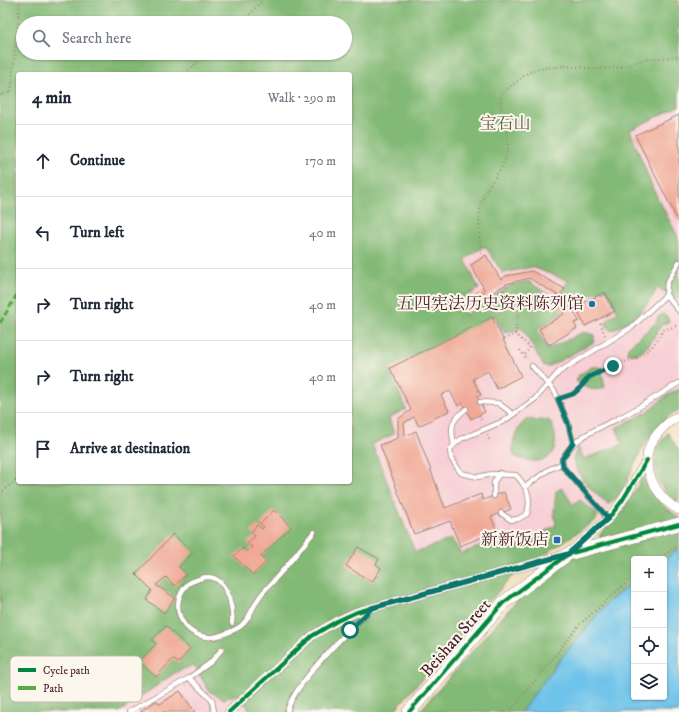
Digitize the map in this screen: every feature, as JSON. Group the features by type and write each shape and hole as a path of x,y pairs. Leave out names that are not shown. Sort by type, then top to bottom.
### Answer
{"main road":[{"name":"Beishan Street","path":"409,712 503,603 568,554 679,524"}],"street":[{"path":"229,712 312,636 337,621 357,612 568,554 608,518 622,502 647,460 649,449 659,433 679,416"},
{"path":"647,460 658,493 672,506 679,510"}],"lane":[{"path":"501,513 511,520 518,519 527,514 529,498 526,486 516,475 500,474 478,477 461,473 450,458 450,450 461,439 504,421 535,398 559,372 632,327 666,295 667,283 679,262"},
{"path":"666,295 679,311"},
{"path":"532,366 549,384 558,399 568,423 573,443"},
{"path":"608,518 563,467 562,459 573,443 580,437 621,417 679,383"},
{"path":"480,402 498,403 513,414"},
{"path":"454,445 452,429 453,421 466,409"},
{"path":"526,486 548,470 563,463"},
{"path":"494,496 494,482 500,474"},
{"path":"232,623 233,611 230,598 223,585 215,578 203,577 188,583 179,594 177,610 182,622 190,631 206,637 215,637 237,628 247,620 260,596 314,532"},
{"path":"287,712 292,698 306,679 372,608"},
{"path":"129,712 189,678 211,662 222,649"},
{"path":"189,678 212,700 214,712"}],"path":[{"path":"18,16 20,0"},
{"path":"248,16 263,0"},
{"path":"0,95 11,92 16,41"},
{"path":"482,258 479,236 480,212 485,193 507,156 509,144 501,110 501,94 529,72 545,68 564,66 599,69 622,67 643,60 679,56"},
{"path":"188,72 200,60"},
{"path":"500,287 515,307 518,314 515,334"},
{"path":"600,323 609,342"},
{"path":"558,399 573,394 589,377 646,354 655,345 663,330 679,325"},
{"path":"503,340 515,334"},
{"path":"515,334 530,347 524,356"},
{"path":"520,350 532,366"},
{"path":"0,494 16,480"},
{"path":"662,556 679,545"},
{"path":"510,712 580,624 631,579"}],"shaded area":[{"path":"679,106 679,243 677,235 653,189 630,129"},
{"path":"485,246 503,273 532,267 569,281 657,288 679,299 679,410 666,417 655,429 635,464 619,498 597,519 566,539 513,550 496,539 461,554 452,539 415,552 372,444 394,434 389,418 406,409 389,370 472,327 459,301 465,259"},
{"path":"194,665 238,694 251,712 119,712 133,702 142,702 142,696 176,672"}],"green space":[{"name":"宝石山","path":"0,0 679,0 679,106 630,130 653,189 677,235 679,243 679,299 657,288 649,302 638,314 611,331 606,325 608,319 618,312 606,289 587,296 537,330 548,349 584,332 594,335 594,342 548,367 543,365 522,328 504,333 495,316 389,370 406,409 389,418 394,434 372,444 415,552 452,539 461,554 496,539 513,550 556,525 554,512 556,491 562,488 573,505 580,500 596,513 597,519 510,578 393,712 251,712 238,694 224,699 209,691 194,665 176,672 142,696 142,656 10,656 10,702 133,702 119,712 0,712","holes":["485,246 503,273 532,267 569,281 554,298 528,281 509,286 466,315 459,301 479,289 465,259"]},
{"path":"663,314 668,318 669,322 662,324 648,346 639,353 627,353 628,347 656,323 658,317"},
{"path":"592,367 601,367 605,387 594,390 583,386 576,381 579,375"},
{"path":"679,389 679,410 663,421 650,436 622,490 609,504 586,484 578,471 573,458 578,447 584,459 623,444 616,428 647,412 666,396"},
{"path":"529,418 536,421 548,419 555,434 554,450 547,458 543,460 530,461 514,456 513,445 515,435 520,426"},
{"path":"668,433 679,451 679,502 665,491 658,480 656,448"},
{"path":"643,476 658,500 679,517 679,519 603,538 599,536 624,508"},
{"path":"679,530 679,548 667,558 667,556 631,556 631,584 609,601 555,666 521,712 419,712 520,597 574,556"}],"water":[{"path":"679,548 679,712 521,712 555,666 609,601 631,584 631,700 667,700 667,558"}],"building":[{"path":"679,115 679,223 635,135"},
{"path":"486,255 501,280 506,276 532,271 565,289 559,296 529,278 506,284 468,309 465,304 485,291 471,265"},
{"path":"605,292 615,311 585,326 575,307"},
{"path":"567,301 579,321 574,323 577,328 549,345 539,329 564,314 559,306"},
{"path":"492,317 521,376 497,389 488,371 473,379 481,395 477,396 485,412 471,419 463,403 458,406 450,391 441,395 449,411 419,426 414,417 404,423 405,436 416,431 445,508 481,494 483,500 504,492 511,509 491,517 497,531 460,546 450,521 414,534 380,445 398,438 398,419 411,410 390,368"},
{"path":"274,510 291,527 261,556 266,562 253,575 234,556 243,548 247,552 252,547 247,543 255,536 251,532 257,525 262,529 264,527 260,524"},
{"path":"173,534 193,552 179,567 186,574 175,586 166,577 156,585 175,598 164,613 147,600 152,590 136,574"},
{"path":"358,547 379,559 376,564 381,568 372,582 346,566"},
{"path":"166,626 190,649 178,663 173,659 156,677 142,665 142,659 156,644 152,640"},
{"path":"180,691 195,712 140,712 156,701 160,704"}],"marked path":[{"path":"0,323 16,296"}],"cycle path":[{"path":"229,712 312,636 337,621 357,612 568,554 608,519 622,501 647,460"},
{"path":"409,712 503,603 568,554 679,524"}],"place":[{"name":"五四宪法历史资料陈列馆","path":"592,304"},
{"name":"新新饭店","path":"557,540"}],"route":[{"path":"350,630 372,608 568,554 608,518 563,467 562,459 573,443 568,423 558,399 573,394 589,377 613,366"}]}
